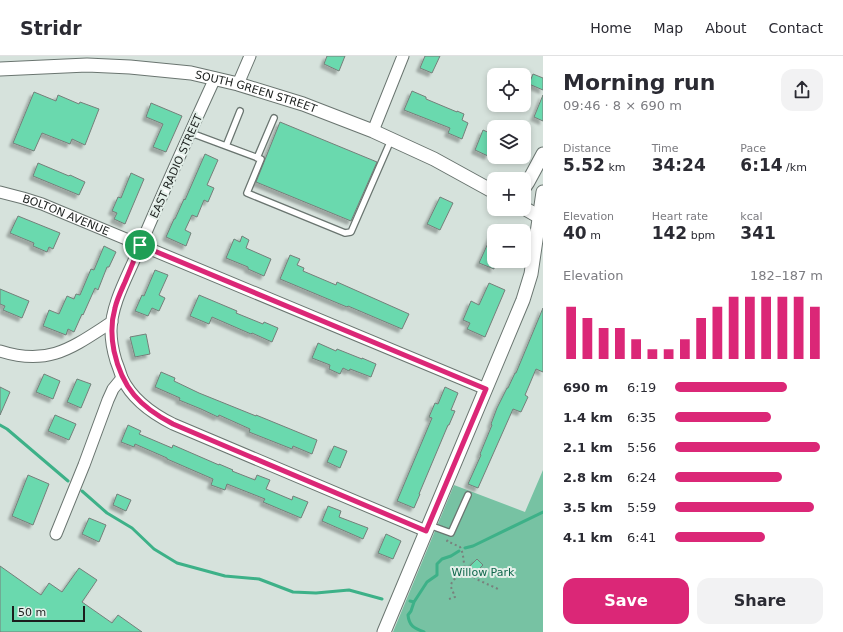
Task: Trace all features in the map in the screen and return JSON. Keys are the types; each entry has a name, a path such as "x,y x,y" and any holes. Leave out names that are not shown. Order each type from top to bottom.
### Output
{"street":[{"path":"238,84 250,56"},
{"path":"373,131 403,56"},
{"name":"SOUTH GREEN STREET","path":"0,69 109,65 161,69 215,78 297,102 373,131 434,159 487,188"},
{"name":"EAST RADIO STREET","path":"215,78 140,245 117,302 111,331 113,347 122,378 134,396 159,417 180,427 427,528"},
{"path":"531,176 543,154"},
{"name":"BOLTON AVENUE","path":"0,192 36,202 486,389"},
{"path":"384,632 526,293 541,218 543,192"},
{"path":"531,212 541,218"},
{"path":"0,351 37,357 49,355 67,350 112,322"},
{"path":"56,534 108,400 113,389 122,378"}],"lane":[{"path":"226,146 240,111"},
{"path":"257,158 274,118"},
{"path":"191,132 261,159 247,193 345,233 352,232 391,140"},
{"path":"427,528 451,533 468,495"}],"path":[{"path":"448,541 460,547 463,553 466,571 470,575 500,590"},
{"path":"450,599 455,597 451,586 452,583 466,571"}],"green space":[{"name":"Willow Park","path":"543,470 543,632 393,632 454,485 525,512"}],"building":[{"path":"327,56 345,56 339,71 324,64"},
{"path":"425,56 440,56 432,73 420,68"},
{"path":"533,74 543,78 543,90 531,85"},
{"path":"412,91 426,97 426,99 464,114 462,120 468,123 462,139 448,133 450,128 404,110"},
{"path":"34,92 56,101 58,95 79,104 80,102 99,109 85,145 72,139 70,144 42,133 34,151 13,143"},
{"path":"543,95 543,121 534,117"},
{"path":"151,103 182,116 166,152 153,147 163,124 146,117"},
{"path":"280,122 377,162 351,221 256,182"},
{"path":"483,130 487,132 487,156 475,150"},
{"path":"205,154 218,160 207,185 214,188 208,202 204,200 197,217 192,215 185,230 191,233 186,246 166,237 184,199 185,200"},
{"path":"38,163 85,182 79,195 33,176"},
{"path":"131,173 144,179 125,224 114,219 117,213 112,211 118,197 121,198"},
{"path":"440,197 453,203 440,230 427,224"},
{"path":"18,216 60,233 53,249 49,247 47,252 33,246 34,243 10,233"},
{"path":"242,236 249,240 246,248 271,259 264,276 248,269 248,267 226,258 234,239 240,242"},
{"path":"487,245 487,266 479,263"},
{"path":"104,246 116,252 109,267 107,267 98,290 95,288 74,332 68,329 66,335 43,326 49,310 59,314 67,296 74,299 76,294 80,295 91,269 94,270"},
{"path":"290,255 300,259 297,265 304,268 303,271 336,285 337,282 409,314 402,329 280,279"},
{"path":"155,270 168,275 159,295 165,298 159,311 152,308 148,316 135,311 142,295 144,296"},
{"path":"489,283 505,290 485,337 467,329 470,323 463,320 471,301 479,305"},
{"path":"0,289 29,301 22,318 3,310 5,306 0,304"},
{"path":"199,295 237,311 236,313 263,324 264,322 278,328 272,342 212,317 209,324 190,316"},
{"path":"543,308 543,372 536,369 525,395 528,397 521,412 513,409 478,488 468,484 481,455 480,454 492,425 491,424 497,408 516,373"},
{"path":"146,334 150,354 135,357 130,337"},
{"path":"318,343 336,351 337,349 376,364 371,377 350,369 349,371 343,368 340,374 329,369 330,365 312,358"},
{"path":"161,372 175,378 174,381 199,393 317,440 312,454 293,446 292,449 249,432 250,429 219,415 218,417 179,400 180,398 155,387"},
{"path":"44,374 60,381 53,399 36,392"},
{"path":"77,379 91,384 81,408 67,402"},
{"path":"0,387 10,392 0,415"},
{"path":"445,387 458,393 451,410 455,411 414,508 397,501 432,418 429,417 435,403 438,404"},
{"path":"55,415 76,424 69,440 48,431"},
{"path":"128,425 141,431 139,434 172,448 173,445 255,480 257,475 270,480 266,489 292,500 293,496 308,502 301,518 263,502 265,499 227,484 225,490 211,485 213,479 135,444 134,447 121,442"},
{"path":"334,446 347,451 340,468 327,462"},
{"path":"28,475 49,484 33,525 12,516"},
{"path":"117,494 131,500 126,511 113,505"},
{"path":"328,506 341,511 339,517 368,528 363,539 322,521"},
{"path":"89,518 106,525 99,542 82,534"},
{"path":"386,534 401,541 393,559 378,553"},
{"path":"477,559 483,565 476,572 470,566"},
{"path":"0,566 41,595 49,583 62,592 79,568 97,580 82,602 112,623 118,615 142,632 0,632"}],"waterway":[{"path":"0,425 7,429 68,481"},
{"path":"82,491 107,513 132,528 154,549 177,563 225,576 259,579 293,592 316,593 349,590 382,599"},
{"path":"465,548 473,546 543,512"},
{"path":"410,601 414,602 427,582 437,575 437,564 442,559 459,551"},
{"path":"414,602 408,615 410,622 415,628 424,632"}],"route":[{"path":"140,245 486,389 426,531 173,424 159,417 134,396 122,378 115,356 111,331 114,309 140,245"}]}
